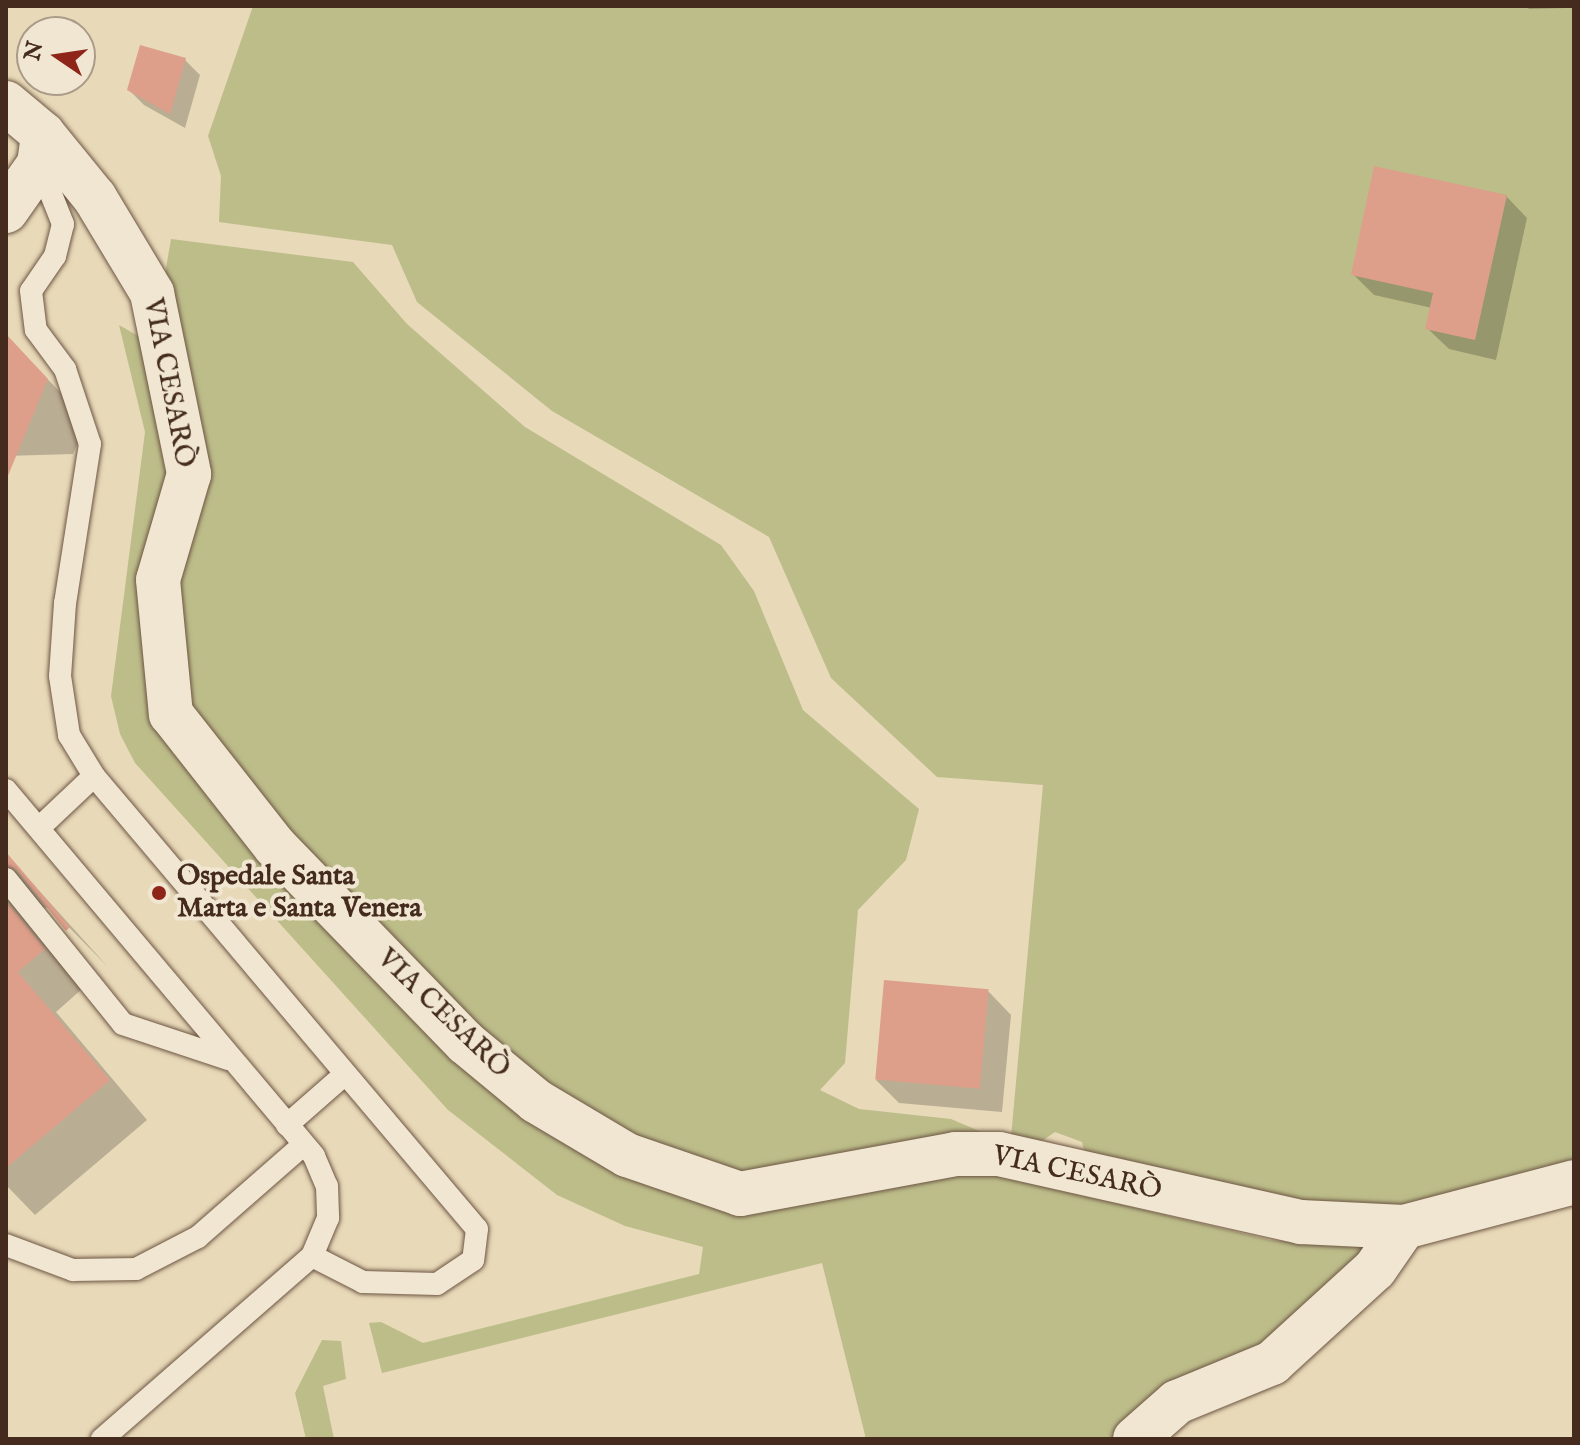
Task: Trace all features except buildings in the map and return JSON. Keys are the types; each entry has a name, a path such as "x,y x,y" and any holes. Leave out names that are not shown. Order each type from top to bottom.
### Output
{"street":[{"name":"VIA CESARÒ","path":"6,103 41,149 95,198 152,293 189,474 158,580 171,714 275,846 466,1043 536,1101 627,1155 740,1194 955,1154 999,1154 1301,1222 1404,1227 1574,1182"},
{"path":"6,211 41,149"},
{"path":"1135,1439 1177,1402 1272,1363 1375,1269 1404,1227"}],"lane":[{"path":"41,149 63,224 55,256 31,291 36,330 65,369 90,444 65,603 60,676 69,735 94,776 477,1229 473,1260 437,1284 363,1282 312,1256"},
{"path":"40,827 94,776"},
{"path":"6,790 40,827 228,1059 314,1156 327,1186 328,1218 312,1256 102,1439"},
{"path":"6,879 123,1024 228,1059"},
{"path":"287,1125 345,1074"},
{"path":"6,1245 73,1270 136,1269 198,1237 303,1145"}],"green space":[{"path":"253,6 1574,6 1574,1169 1387,1211 1304,1209 1086,1159 1082,1142 1055,1132 1039,1143 1011,1137 1043,785 937,777 831,678 769,537 552,411 417,302 392,245 219,222 221,176 208,136"},
{"path":"171,239 353,262 407,324 525,427 721,545 754,591 803,710 919,809 906,860 858,910 845,1063 820,1090 859,1109 951,1119 984,1133 735,1176 627,1135 543,1084 469,1020 288,830 191,709 176,584 164,280"},
{"path":"119,325 147,341 168,429 158,715 440,1033 692,1194 960,1166 1270,1240 1366,1247 1264,1352 1119,1439 866,1439 822,1263 382,1373 369,1323 381,1322 423,1343 699,1274 703,1247 625,1226 557,1195 448,1110 135,763 120,734 111,696 145,432"},
{"path":"322,1340 341,1341 346,1379 323,1386 334,1439 306,1439 295,1393"}],"place":[{"name":"Ospedale Santa Marta e Santa Venera","path":"159,893"}]}
